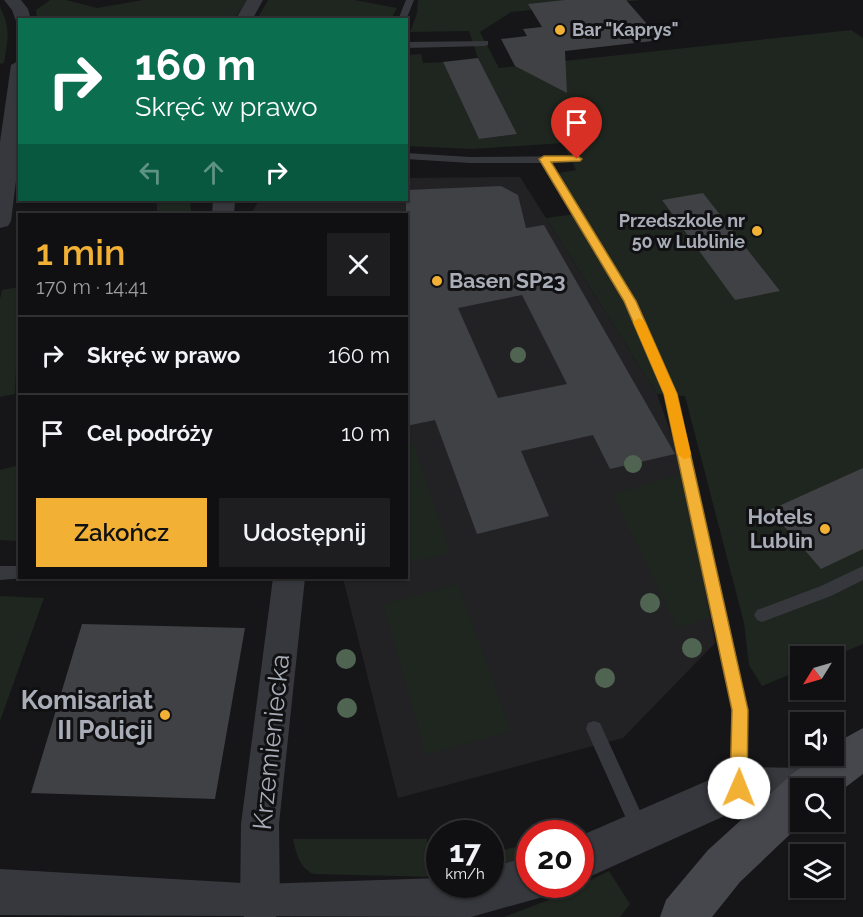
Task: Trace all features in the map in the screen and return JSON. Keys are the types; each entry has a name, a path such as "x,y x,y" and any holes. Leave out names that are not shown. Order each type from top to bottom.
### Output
{"main road":[{"path":"822,778 863,749"},
{"path":"682,917 724,866 790,804"}],"street":[{"path":"12,0 20,9 22,18"},
{"path":"244,18 255,0"},
{"path":"0,221 18,81"},
{"name":"Krzemieniecka","path":"269,912 260,824 289,579"},
{"path":"594,853 739,788 790,789"},
{"path":"0,892 269,912 449,909 516,885"}],"lane":[{"path":"403,18 410,0"},
{"path":"408,45 485,43"},
{"path":"408,156 453,161 577,159"},
{"path":"544,159 630,301 671,394 740,710 739,788"},
{"path":"0,573 18,573"},
{"path":"762,615 826,591 863,573"},
{"path":"594,729 641,832"}],"shaded area":[{"path":"50,0 66,0 97,8 143,0 248,0 234,18 37,18 36,10"},
{"path":"268,0 355,0 397,8 392,18 258,18"},
{"path":"418,0 642,0 511,12 480,32 499,68 851,30 863,38 863,644 844,652 844,646 790,646 790,675 762,686 749,665 744,623 685,396 657,394 546,218 576,214 552,174 576,170 563,143 472,149 408,146 408,55 421,54 423,63 443,62 479,139 517,134 478,58 469,31 410,32 417,13"},
{"path":"0,7 8,34 4,63 0,64"},
{"path":"520,177 657,394 683,467 715,643 623,738 398,798 343,579 408,579 408,213 252,213 258,201 408,201 408,178"},
{"path":"157,201 190,201 191,211 157,213"},
{"path":"18,287 18,314 15,394 0,397 0,299 2,290"},
{"path":"413,442 450,553 408,563 408,444"},
{"path":"18,465 18,541 0,540 0,470"},
{"path":"682,474 710,617 677,628 612,494"},
{"path":"458,584 511,731 426,755 383,604"},
{"path":"0,596 44,598 0,721"},
{"path":"293,839 426,839 426,877 314,874 305,868 297,855"},
{"path":"516,847 516,863 504,868 504,850"},
{"path":"609,871 630,904 620,917 504,917 552,898 594,898 594,878"}],"building":[{"path":"565,0 626,0 661,40 565,51 567,93 515,66 501,39 527,36 523,29 542,27 528,4"},
{"path":"478,58 517,134 479,139 443,62"},
{"path":"501,186 518,195 526,228 544,225 675,454 610,469 593,435 521,451 549,516 477,534 435,420 408,426 408,213 406,213 408,190","holes":["522,295 567,384 498,398 458,308"]},
{"path":"703,193 780,291 735,300 662,200"},
{"name":"Hotels Lublin","path":"863,468 863,549 821,569 770,510"},
{"path":"82,624 245,628 215,799 31,793"}],"slow traffic":[{"path":"639,322 671,394 684,454"}],"place":[{"name":"Bar \"Kaprys\"","path":"560,30"},
{"name":"Przedszkole nr 50 w Lublinie","path":"757,231"},
{"name":"Basen SP23","path":"437,281"},
{"name":"Hotels Lublin","path":"825,529"},
{"name":"Komisariat II Policji","path":"165,715"}],"route":[{"path":"577,159 544,159 630,301 671,394 740,710 739,788"}]}
